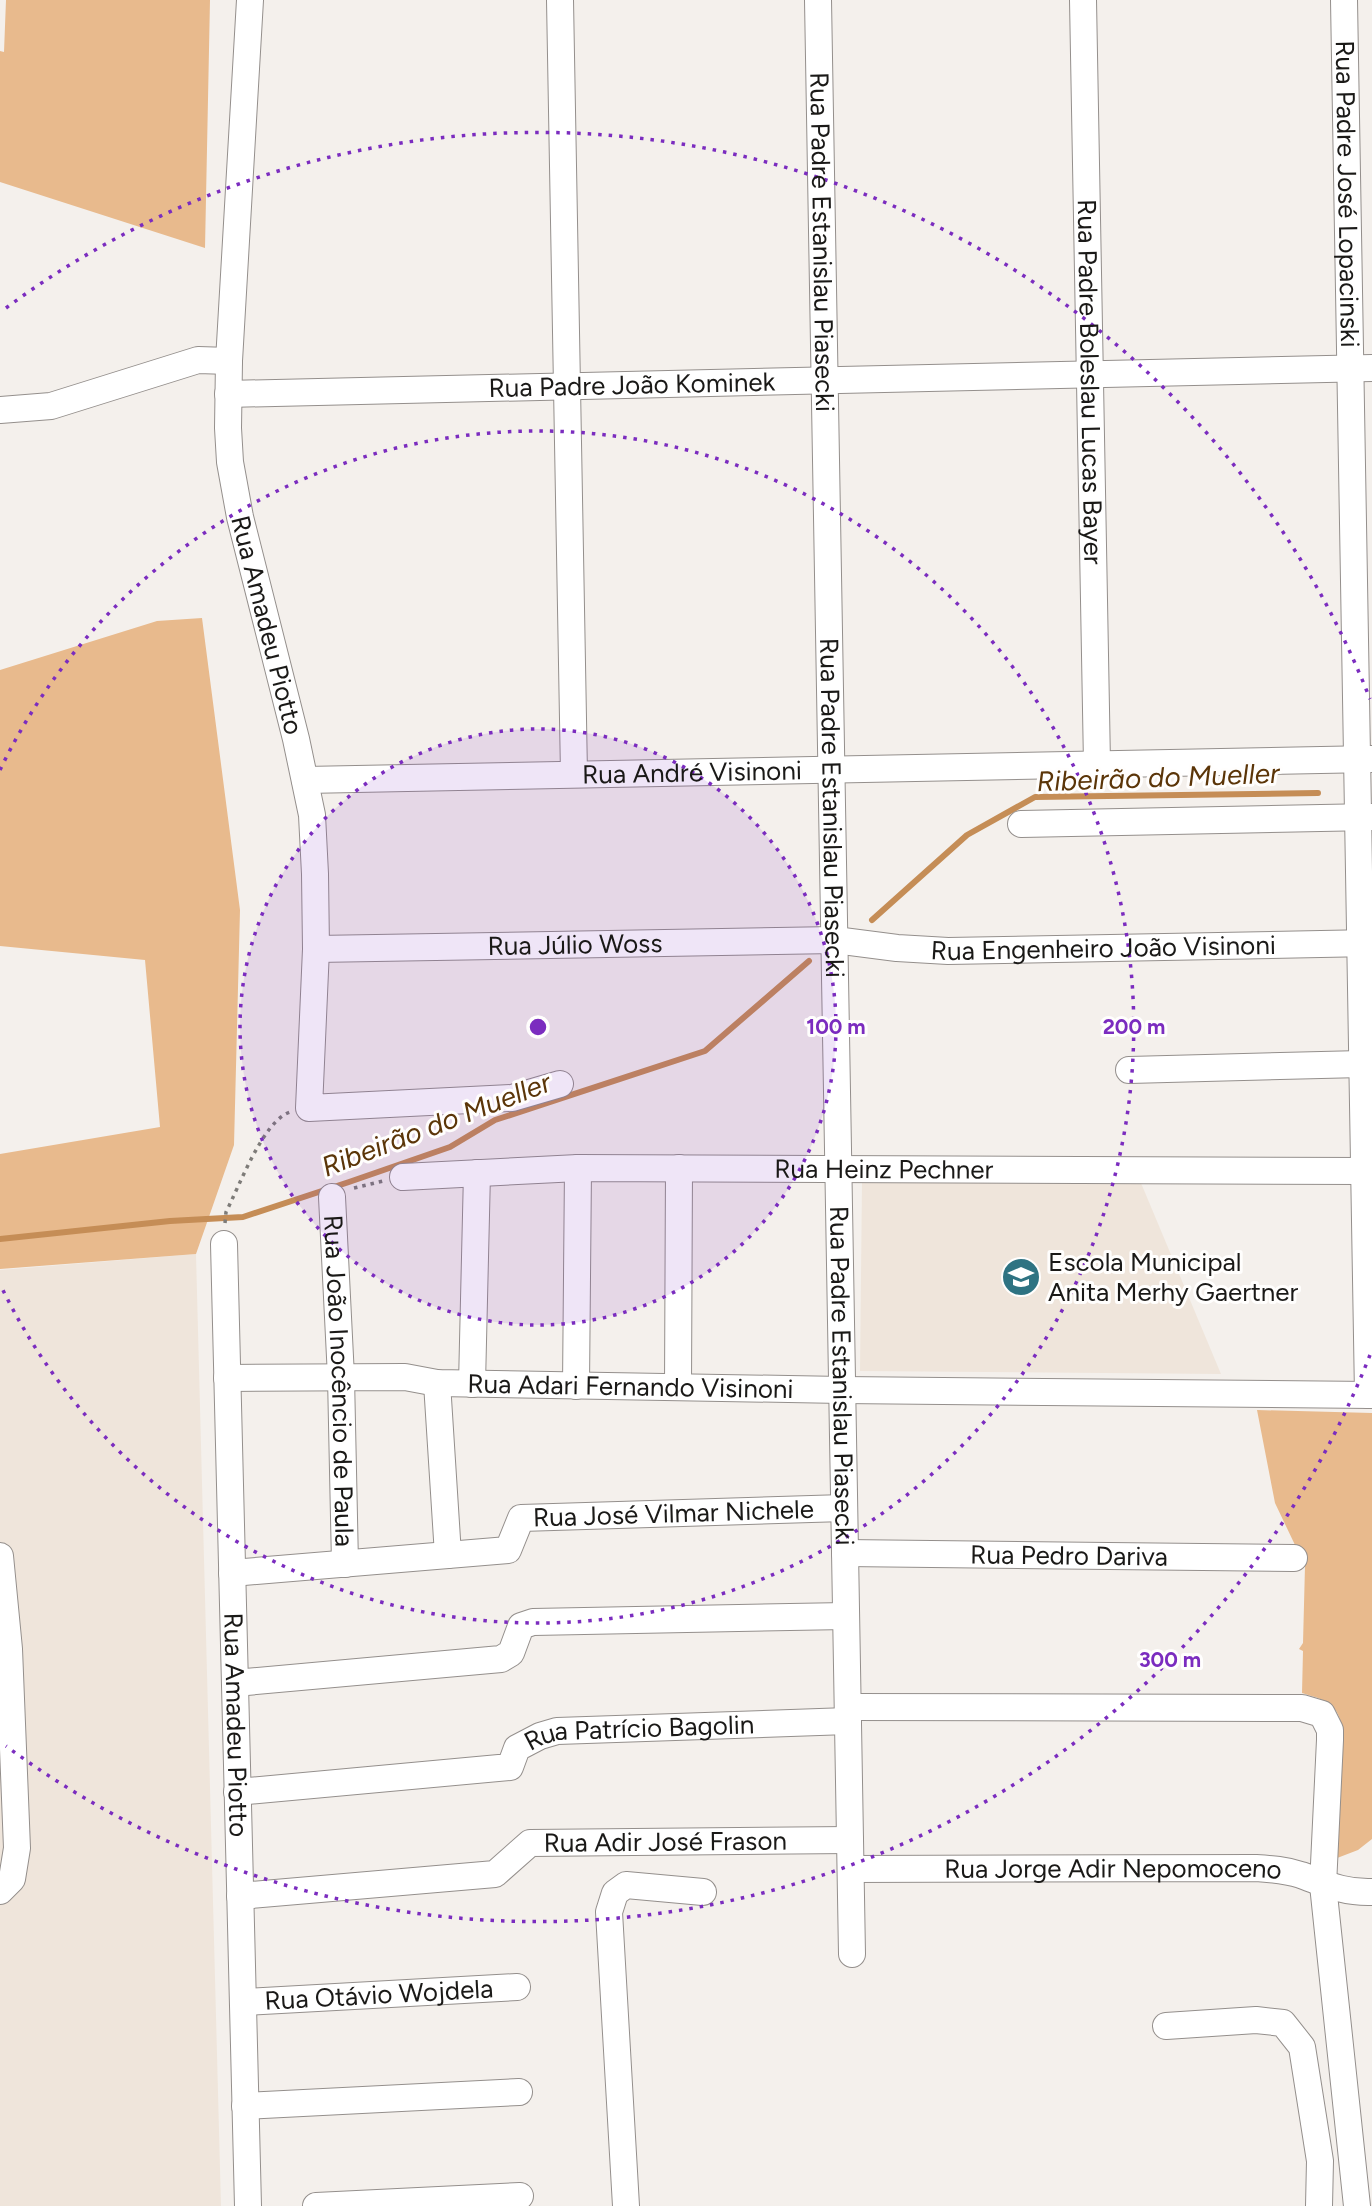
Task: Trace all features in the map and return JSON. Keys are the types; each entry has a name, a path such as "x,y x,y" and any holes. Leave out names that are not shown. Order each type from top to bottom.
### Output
{"street":[{"path":"250,0 260,0"},
{"name":"Rua Amadeu Piotto","path":"250,0 229,361 228,428 234,489 305,780 314,844 316,949 309,1108"},
{"path":"560,0 574,774"},
{"name":"Rua Padre Estanislau Piasecki","path":"818,0 852,1954"},
{"name":"Rua Padre Boleslau Lucas Bayer","path":"1083,0 1097,764"},
{"name":"Rua Padre José Lopacinski","path":"1344,0 1361,368 1366,944 1362,1064 1370,1395"},
{"path":"0,410 51,406 198,360 229,361"},
{"name":"Rua Padre João Kominek","path":"228,394 1361,368"},
{"name":"Rua André Visinoni","path":"305,780 1365,759"},
{"path":"1021,824 1365,817"},
{"name":"Rua Engenheiro João Visinoni","path":"835,940 948,951 1366,944"},
{"name":"Rua Júlio Woss","path":"316,949 835,940"},
{"path":"1129,1070 1362,1064"},
{"path":"309,1108 512,1098 560,1084"},
{"path":"678,1387 679,1167"},
{"name":"Rua Heinz Pechner","path":"403,1177 578,1168 679,1167 1364,1171"},
{"path":"576,1386 578,1168"},
{"path":"472,1384 477,1174"},
{"name":"Rua João Inocêncio de Paula","path":"332,1197 341,1377 345,1564"},
{"name":"Rua Amadeu Piotto","path":"224,1244 248,2206"},
{"name":"Rua Adari Fernando Visinoni","path":"227,1378 405,1377 437,1383 576,1386 1370,1395"},
{"path":"437,1383 448,1555"},
{"name":"Rua José Vilmar Nichele","path":"232,1573 508,1550 521,1518 844,1508"},
{"name":"Rua Pedro Dariva","path":"845,1553 1294,1558"},
{"path":"0,1556 9,1649 17,1848 12,1879 0,1891"},
{"path":"235,1683 501,1659 511,1653 522,1626 533,1622 846,1616"},
{"name":"Rua Patrício Bagolin","path":"237,1792 510,1767 517,1748 540,1736 573,1730 848,1714 1303,1708 1322,1714 1329,1730 1323,1885"},
{"name":"Rua Adir José Frason","path":"240,1896 495,1874 530,1843 850,1840"},
{"name":"Rua Jorge Adir Nepomoceno","path":"851,1869 1256,1868 1291,1872 1323,1885 1368,1885"},
{"path":"626,2206 609,1912 615,1894 626,1885 703,1892"},
{"path":"1323,1885 1357,2206"},
{"name":"Rua Otávio Wojdela","path":"243,2002 517,1987"},
{"path":"1166,2026 1256,2020 1283,2023 1302,2047 1320,2161 1319,2206"},
{"path":"245,2106 519,2092"},
{"path":"316,2206 520,2196"}],"path":[{"path":"226,1212 274,1123 286,1113 309,1108"},
{"path":"332,1197 361,1185 403,1177"}],"shaded area":[{"path":"6,0 210,0 205,248 0,182 0,51 4,52"},
{"path":"202,618 240,910 234,1145 196,1254 0,1269 0,1154 160,1127 145,960 0,946 0,670 157,621"},
{"name":"Escola Municipal Anita Merhy Gaertner","path":"862,1181 1141,1183 1221,1374 860,1371"},
{"path":"196,1254 221,2206 0,2206 0,1270"},
{"path":"1257,1410 1372,1413 1372,1839 1358,1850 1332,1860 1342,1726 1333,1706 1302,1693 1303,1651 1299,1649 1303,1643 1305,1566 1275,1503"}],"waterway":[{"name":"Ribeirão do Mueller","path":"872,920 967,835 1035,797 1318,793"},
{"name":"Ribeirão do Mueller","path":"0,1239 170,1221 243,1217 349,1182 450,1147 495,1120 705,1051 809,961"}],"place":[{"name":"Escola Municipal Anita Merhy Gaertner","path":"1021,1277"}]}
